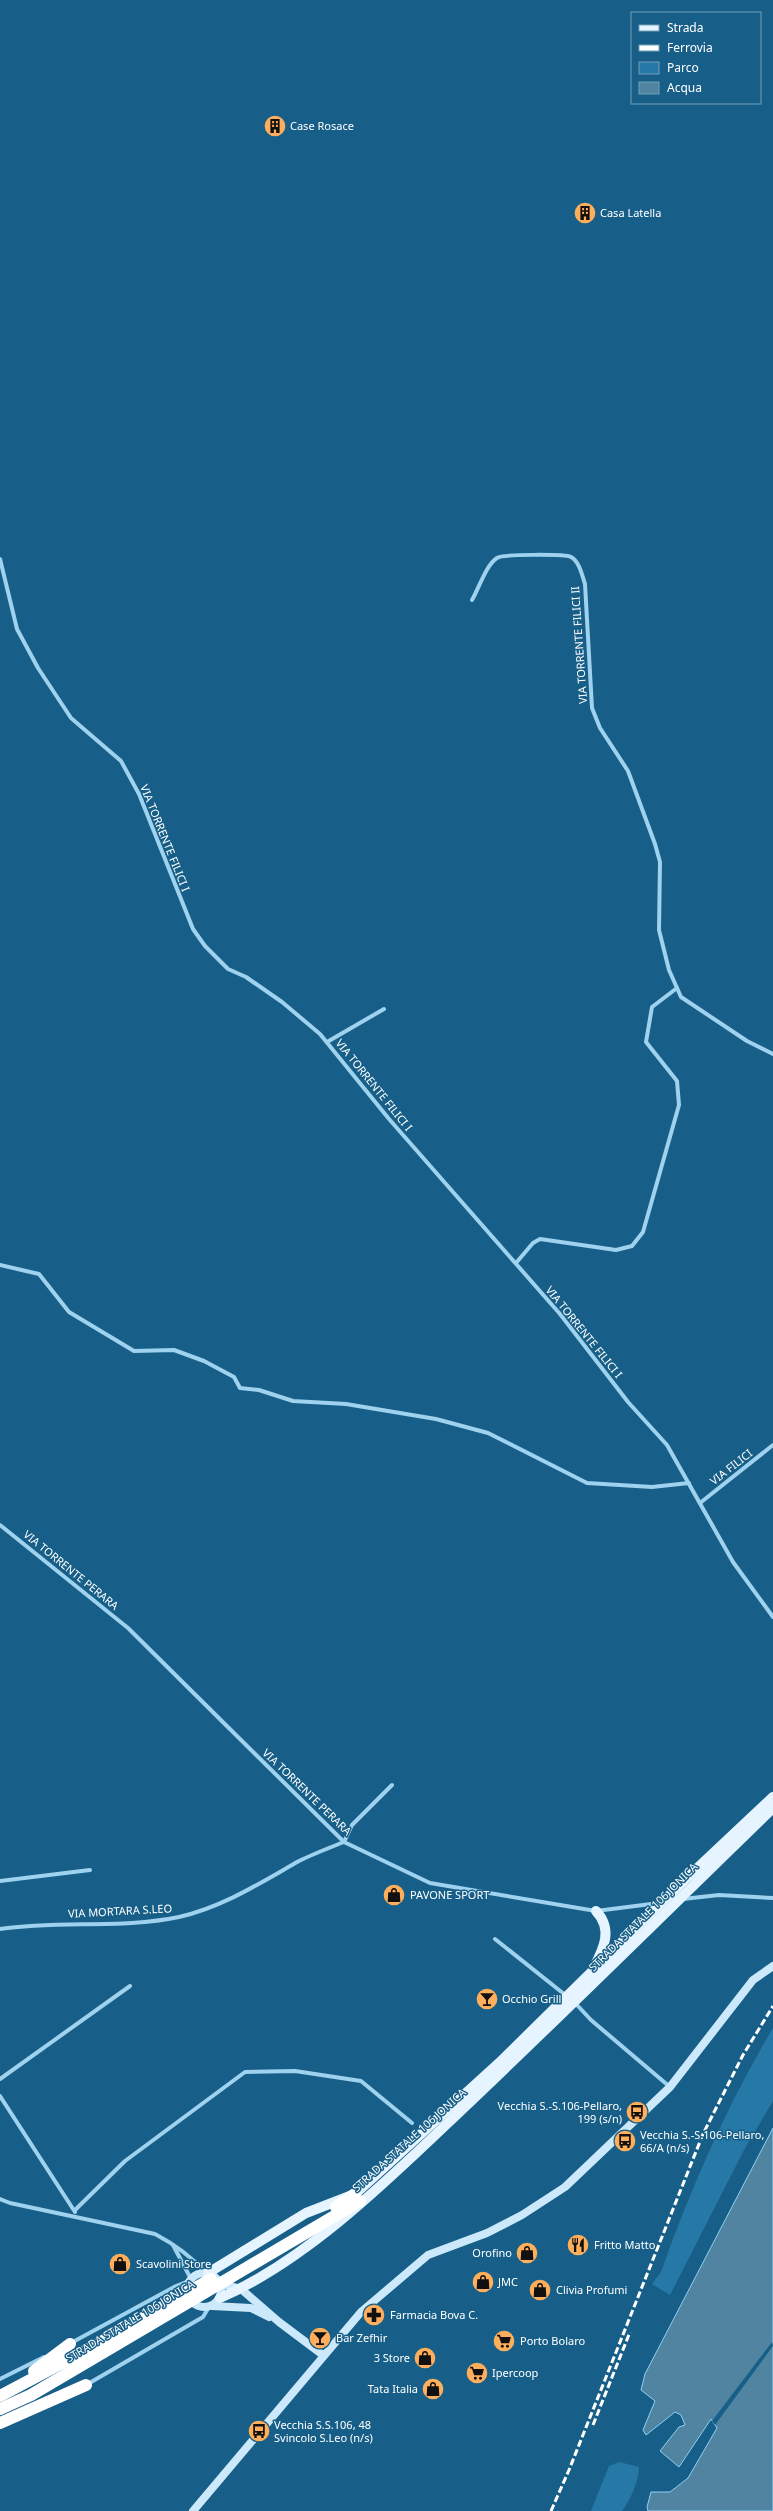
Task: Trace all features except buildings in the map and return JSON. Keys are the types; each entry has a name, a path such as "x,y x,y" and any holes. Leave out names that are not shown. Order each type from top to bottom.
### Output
{"highway":[{"name":"STRADA STATALE 106 JONICA","path":"0,2409 31,2395 176,2304 323,2216 358,2198"},
{"name":"STRADA STATALE 106 JONICA","path":"2,2395 176,2304"},
{"path":"2,2395 70,2344"},
{"path":"0,2423 86,2385"}],"main road":[{"name":"STRADA STATALE 106 JONICA","path":"358,2198 415,2142 581,1990 650,1923 773,1797"},
{"name":"STRADA STATALE 106 JONICA","path":"692,1880 773,1808"},
{"path":"589,1976 605,1941 607,1930 604,1919 596,1912"},
{"name":"STRADA STATALE 106 JONICA","path":"581,1990 589,1976 650,1923"},
{"path":"207,2273 306,2213 358,2198"},
{"path":"220,2298 241,2289 324,2235 358,2198"}],"street":[{"name":"VIA TORRENTE FILICI II","path":"472,600 492,564 503,556 562,554 572,557 581,570 585,584 592,708 600,728 628,770 655,844 660,862 659,930 669,970 681,997 747,1041 773,1054"},
{"name":"VIA TORRENTE FILICI I","path":"0,559 11,611 28,649 71,718 121,761 139,794 193,929 205,946 228,968 282,1002 327,1042 389,1119 560,1314 628,1402 667,1445 733,1562 773,1617"},
{"path":"516,1263 533,1243 540,1239 616,1250 632,1246 643,1232 679,1105 677,1081 646,1042 652,1007 677,988"},
{"path":"327,1042 384,1009"},
{"path":"0,1265 40,1274 69,1312 134,1351 174,1350 204,1362 234,1377 240,1388 259,1390 292,1401 346,1404 436,1419 488,1433 586,1482 652,1487 689,1483"},
{"name":"VIA FILICI","path":"700,1503 773,1445"},
{"name":"VIA TORRENTE PERARA","path":"0,1525 128,1628 344,1842 430,1883 596,1912 701,1896 744,1895 773,1898"},
{"path":"344,1842 352,1825 392,1786"},
{"name":"VIA MORTARA S.LEO","path":"0,1929 177,1917 205,1910 232,1899 300,1861 344,1842"},
{"path":"0,1881 90,1870"},
{"path":"495,1939 564,1994"},
{"path":"193,2511 323,2355 361,2312 428,2255 488,2233 522,2215 565,2187 670,2087 753,1980 773,1966"},
{"path":"0,2079 130,1986"},
{"path":"578,2005 591,2020 670,2087"},
{"path":"73,2216 75,2210 125,2161 245,2072 295,2071 361,2081 412,2123"},
{"path":"0,2096 75,2210"},
{"path":"0,2199 155,2234 172,2243 207,2273 217,2278 221,2284 220,2298 210,2306 204,2317 86,2385"},
{"path":"172,2243 190,2280 187,2293 190,2301 197,2306 251,2308 279,2322"},
{"path":"0,2379 70,2344 176,2286 190,2280 197,2274 207,2273"},
{"path":"221,2284 241,2289 279,2322 323,2355"}],"green space":[{"path":"773,2028 773,2101 744,2150 670,2295 652,2284 661,2272 697,2178 725,2117"},
{"path":"619,2462 639,2467 636,2484 628,2501 622,2511 591,2511 609,2466"}],"water":[{"path":"773,2128 773,2511 648,2511 647,2507 651,2492 670,2492 688,2478 717,2428 711,2419 679,2467 660,2451 679,2427 685,2425 681,2415 675,2412 646,2435 643,2430 655,2401 641,2390 645,2374"}],"pier":[{"path":"772,2342 773,2346 715,2425 712,2421"}],"railway":[{"path":"551,2511 569,2470 703,2134 743,2055 773,2006"},
{"path":"593,2425 630,2332"}],"place":[{"name":"Case Rosace","path":"275,126"},
{"name":"Casa Latella","path":"585,213"},
{"name":"PAVONE SPORT","path":"394,1895"},
{"name":"Occhio Grill","path":"487,1999"},
{"name":"Vecchia S.-S.106-Pellaro, 199 (s/n)","path":"637,2112"},
{"name":"Vecchia S.-S.106-Pellaro, 66/A (n/s)","path":"625,2141"},
{"name":"Fritto Matto","path":"578,2245"},
{"name":"Orofino","path":"527,2253"},
{"name":"Scavolini Store","path":"120,2264"},
{"name":"JMC","path":"483,2282"},
{"name":"Clivia Profumi","path":"540,2290"},
{"name":"Farmacia Bova C.","path":"374,2315"},
{"name":"Bar Zefhir","path":"320,2338"},
{"name":"Porto Bolaro","path":"504,2341"},
{"name":"3 Store","path":"425,2358"},
{"name":"Ipercoop","path":"477,2373"},
{"name":"Tata Italia","path":"433,2389"},
{"name":"Vecchia S.S.106, 48 Svincolo S.Leo (n/s)","path":"259,2431"}]}
